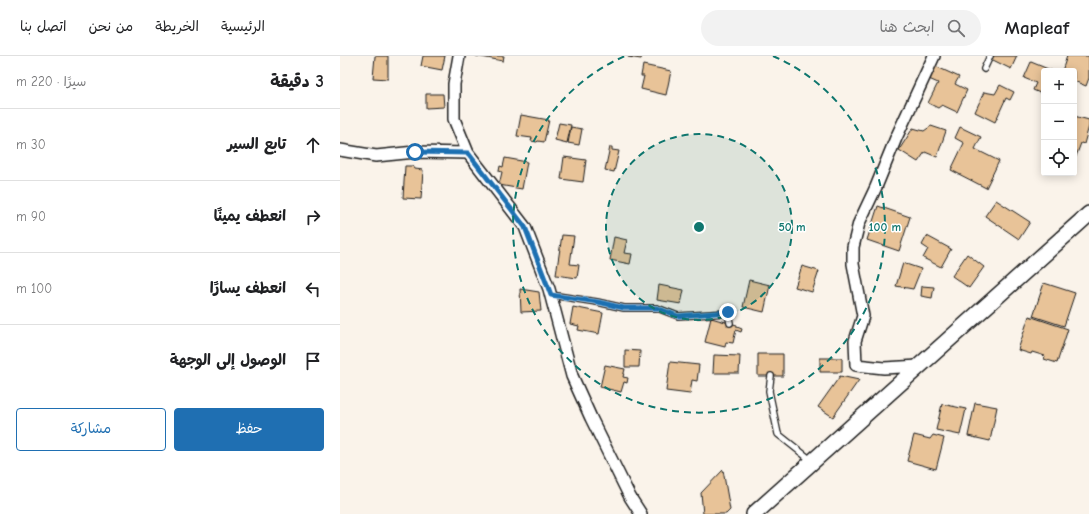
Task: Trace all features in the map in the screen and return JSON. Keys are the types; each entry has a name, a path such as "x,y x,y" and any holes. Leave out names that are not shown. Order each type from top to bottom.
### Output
{"main road":[{"path":"754,514 1089,214"}],"street":[{"path":"459,56 454,84 454,119 468,153 525,227 551,295 572,376 620,477 641,514"},
{"path":"919,366 884,368 856,365 855,341 863,316 853,264 853,247 859,223 934,56"},
{"path":"340,150 376,156 415,152 468,153"}],"lane":[{"path":"984,69 990,56"},
{"path":"551,295 598,302 624,308 657,308 678,316 728,312 730,323"},
{"path":"770,376 769,391 778,434 812,461"}],"building":[{"path":"375,56 388,56 388,79 373,78"},
{"path":"423,56 445,56 442,70 421,66"},
{"path":"476,56 504,56 503,61"},
{"path":"628,56 642,56 641,59"},
{"path":"992,56 1017,56 1011,69 991,59"},
{"path":"1067,56 1089,56 1089,78 1086,86 1077,82 1077,68 1063,68"},
{"path":"1031,62 1046,68 1041,68 1040,93 1033,90 1036,83 1024,78"},
{"path":"643,65 671,71 666,95 641,89 644,76 641,76"},
{"path":"935,66 959,77 955,84 967,90 957,112 942,105 938,108 928,103 938,83 929,79"},
{"path":"1000,85 1014,92 1010,100 1006,98 995,122 975,112 984,92 995,94"},
{"path":"426,94 443,94 444,107 426,108"},
{"path":"521,115 549,120 544,142 531,141 532,138 517,136"},
{"path":"1077,117 1089,120 1089,126 1084,144 1081,143 1077,154"},
{"path":"559,123 571,125 567,143 555,140"},
{"path":"931,126 946,131 937,157 925,152 918,162 899,150 913,128 924,131"},
{"path":"571,127 582,129 579,145 568,143"},
{"path":"960,127 981,137 975,149 999,161 986,188 951,170 964,143 955,138"},
{"path":"610,147 612,147 612,150 619,151 614,172 605,170"},
{"path":"564,157 586,160 583,182 561,179"},
{"path":"505,158 527,162 522,189 499,185 502,172 499,171 500,166 503,167"},
{"path":"405,166 413,166 415,169 423,170 421,199 403,198"},
{"path":"996,200 1030,222 1019,239 985,216"},
{"path":"878,206 910,217 899,251 867,240"},
{"path":"562,235 574,236 570,264 579,265 577,278 556,275"},
{"path":"927,236 951,249 941,267 923,258 928,249 922,245"},
{"path":"614,237 627,240 624,253 632,254 630,264 610,260"},
{"path":"967,254 984,267 969,288 952,276"},
{"path":"903,263 921,269 913,289 896,286"},
{"path":"802,266 819,271 812,292 795,287"},
{"path":"749,280 770,285 764,312 743,307"},
{"path":"1044,283 1075,293 1064,326 1033,316"},
{"path":"659,285 684,290 681,304 657,300"},
{"path":"922,286 934,287 932,298 921,296"},
{"path":"520,289 539,292 541,311 521,312"},
{"path":"573,307 603,313 599,334 578,330 579,326 570,324"},
{"path":"1029,316 1068,329 1057,363 1044,359 1045,356 1018,350"},
{"path":"711,318 737,325 737,327 742,329 741,332 736,330 733,343 726,342 725,347 705,342"},
{"path":"625,350 640,351 639,367 625,367"},
{"path":"758,354 783,354 783,376 758,376"},
{"path":"714,355 740,356 739,373 713,373"},
{"path":"820,358 842,358 842,372 820,372"},
{"path":"670,362 699,365 697,381 692,380 690,394 666,391"},
{"path":"605,365 625,369 623,377 628,378 627,383 624,382 621,392 600,387"},
{"path":"840,376 859,380 833,417 818,407"},
{"path":"975,403 997,407 990,441 968,436"},
{"path":"942,404 966,409 960,435 936,430"},
{"path":"914,435 930,439 933,435 944,438 936,469 907,461"},
{"path":"723,470 730,510 726,514 703,514 701,493"}],"route":[{"path":"415,152 468,153 525,227 551,295 598,302 624,308 657,308 678,316 728,312"}]}
